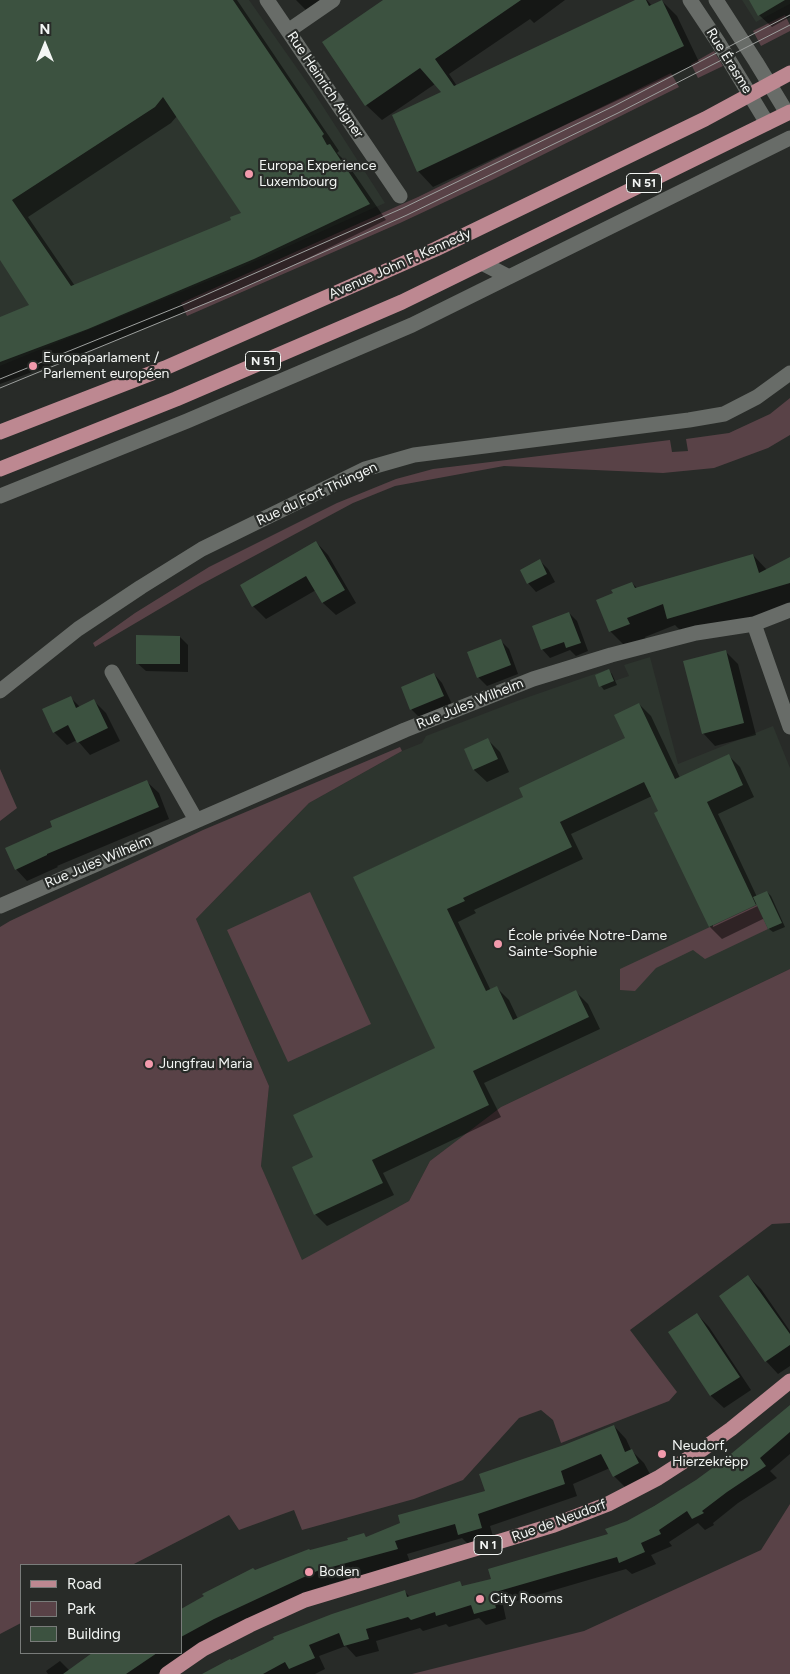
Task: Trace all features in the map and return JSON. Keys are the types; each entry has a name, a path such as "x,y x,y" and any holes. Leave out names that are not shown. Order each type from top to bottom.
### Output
{"main road":[{"name":"Avenue John F. Kennedy","path":"0,432 165,368 436,249 697,122 790,73"},
{"name":"N 51","path":"0,469 183,396 402,302 788,112"},
{"name":"Rue de Neudorf","path":"167,1674 203,1649 305,1600 554,1525 608,1504 658,1478 703,1449 790,1381"}],"street":[{"name":"Rue Heinrich Aigner","path":"267,0 400,196"},
{"path":"288,30 333,0"},
{"name":"Rue Érasme","path":"690,0 767,123"},
{"name":"Rue Érasme","path":"716,0 788,112"},
{"path":"788,112 789,140"},
{"path":"767,123 789,140"},
{"path":"0,496 187,421 412,325 789,140"},
{"path":"482,263 509,277"},
{"name":"Rue du Fort Thüngen","path":"0,691 78,629 141,586 202,549 365,469 423,454 724,414 756,397 790,373"},
{"path":"0,422 21,424"},
{"name":"Rue Jules Wilhelm","path":"0,906 405,730 533,679 611,655 696,633 754,624 790,610"},
{"path":"754,624 790,727"},
{"path":"112,672 196,820"}],"shaded area":[{"path":"0,0 249,0 313,91 385,203 240,268 0,366"},
{"path":"742,0 790,0 790,4 756,22"},
{"name":"École privée Notre-Dame Sainte-Sophie","path":"650,657 678,764 773,726 790,768 790,969 501,1107 430,1161 409,1201 302,1261 261,1166 269,1086 196,919 309,803 402,751 422,743 426,736 517,701 609,669 614,681 629,676 624,665"}],"green space":[{"path":"785,15 790,25 790,31 761,46 753,31"},
{"path":"714,51 723,66 698,78 691,64"},
{"path":"671,73 679,87 492,180 400,223 187,316 181,303 418,197"},
{"path":"790,398 790,435 768,448 714,468 663,473 504,466 395,486 353,503 200,585 95,647 93,643 135,613 209,567 337,503 396,479 433,469 670,440 672,452 688,451 686,439 729,433 770,414"},
{"path":"400,747 402,751 309,803 196,919 269,1086 261,1166 302,1260 409,1201 430,1161 501,1107 790,969 790,1223 772,1224 630,1330 677,1392 669,1401 561,1443 553,1420 541,1410 519,1418 463,1480 414,1499 302,1530 294,1510 239,1530 229,1515 134,1564 20,1564 20,1624 0,1634 0,927 203,830"},
{"path":"0,769 17,808 0,821"},
{"path":"310,892 371,1024 288,1062 227,930"},
{"path":"757,905 768,929 705,959 693,950 656,968 635,991 620,990 620,969"},
{"path":"790,1504 790,1674 412,1674 584,1631 761,1550"}],"building":[{"path":"0,0 233,0 324,134 322,136 327,145 330,144 370,204 254,259 88,329 0,362 0,317 29,305 0,260","holes":["163,97 241,213 230,217 231,220 71,286 12,200 155,107"]},
{"path":"383,0 521,0 435,59 454,86 635,0 646,0 649,6 662,0 684,46 417,172 392,115 441,92 420,68 365,106 322,42"},
{"path":"749,0 785,0 758,16"},
{"path":"316,541 345,590 322,603 306,576 252,607 240,585"},
{"path":"753,554 759,573 790,557 790,583 667,619 663,604 627,618 630,624 609,632 596,600 613,593 611,590 632,582 635,588"},
{"path":"540,559 547,574 527,584 520,570"},
{"path":"569,612 581,643 566,648 564,642 541,650 532,626"},
{"path":"136,635 180,636 180,664 136,664"},
{"path":"501,639 511,665 477,678 467,652"},
{"path":"726,650 744,723 702,734 683,661"},
{"path":"609,669 614,681 599,687 595,675"},
{"path":"434,673 444,696 410,710 401,687"},
{"path":"71,696 76,708 94,699 108,728 77,743 68,725 53,733 42,709"},
{"path":"639,703 675,779 729,754 743,785 707,802 756,905 709,927 654,813 658,811 644,782 560,822 572,847 463,898 465,901 447,909 486,991 497,986 513,1020 576,990 589,1017 473,1071 489,1105 372,1160 383,1183 314,1215 292,1167 313,1157 293,1115 435,1048 353,877 523,797 519,788 625,738 614,715"},
{"path":"488,738 498,759 473,770 464,749"},
{"path":"147,780 159,807 47,854 15,870 5,848 52,827 50,821"},
{"path":"767,891 782,923 768,929 753,897"},
{"path":"748,1275 790,1334 790,1345 765,1362 719,1296"},
{"path":"697,1313 740,1377 710,1396 668,1332"},
{"path":"790,1405 790,1432 760,1458 766,1466 727,1492 702,1511 704,1513 692,1519 687,1511 659,1530 661,1534 641,1543 645,1552 619,1563 617,1557 492,1593 496,1608 474,1614 471,1605 436,1616 435,1612 411,1620 408,1617 366,1629 369,1639 344,1646 339,1633 309,1645 315,1658 289,1669 285,1662 263,1674 202,1674 274,1639 273,1637 332,1614 405,1590 407,1597 460,1581 462,1586 491,1579 488,1569 608,1534 605,1529 627,1521 696,1480 726,1458"},
{"path":"614,1425 625,1452 632,1449 639,1463 613,1477 601,1454 561,1471 565,1484 478,1514 482,1528 458,1535 455,1524 395,1541 398,1549 317,1571 214,1619 182,1636 182,1608 204,1596 202,1594 253,1568 255,1570 309,1549 348,1540 347,1538 364,1533 366,1537 400,1523 398,1515 485,1491 479,1474 564,1445"},
{"path":"91,1654 156,1654 126,1674 63,1674"}],"tram line":[{"path":"0,379 185,304 403,208 614,106 790,15"},
{"path":"0,388 229,294 407,215 618,113 790,25"}],"place":[{"name":"Europa Experience Luxembourg","path":"249,174"},
{"name":"Europaparlament / Parlement européen","path":"33,366"},
{"name":"École privée Notre-Dame Sainte-Sophie","path":"498,944"},
{"name":"Jungfrau Maria","path":"149,1064"},
{"name":"Neudorf, Hierzekrëpp","path":"662,1454"},
{"name":"Boden","path":"309,1572"},
{"name":"City Rooms","path":"480,1599"}]}
